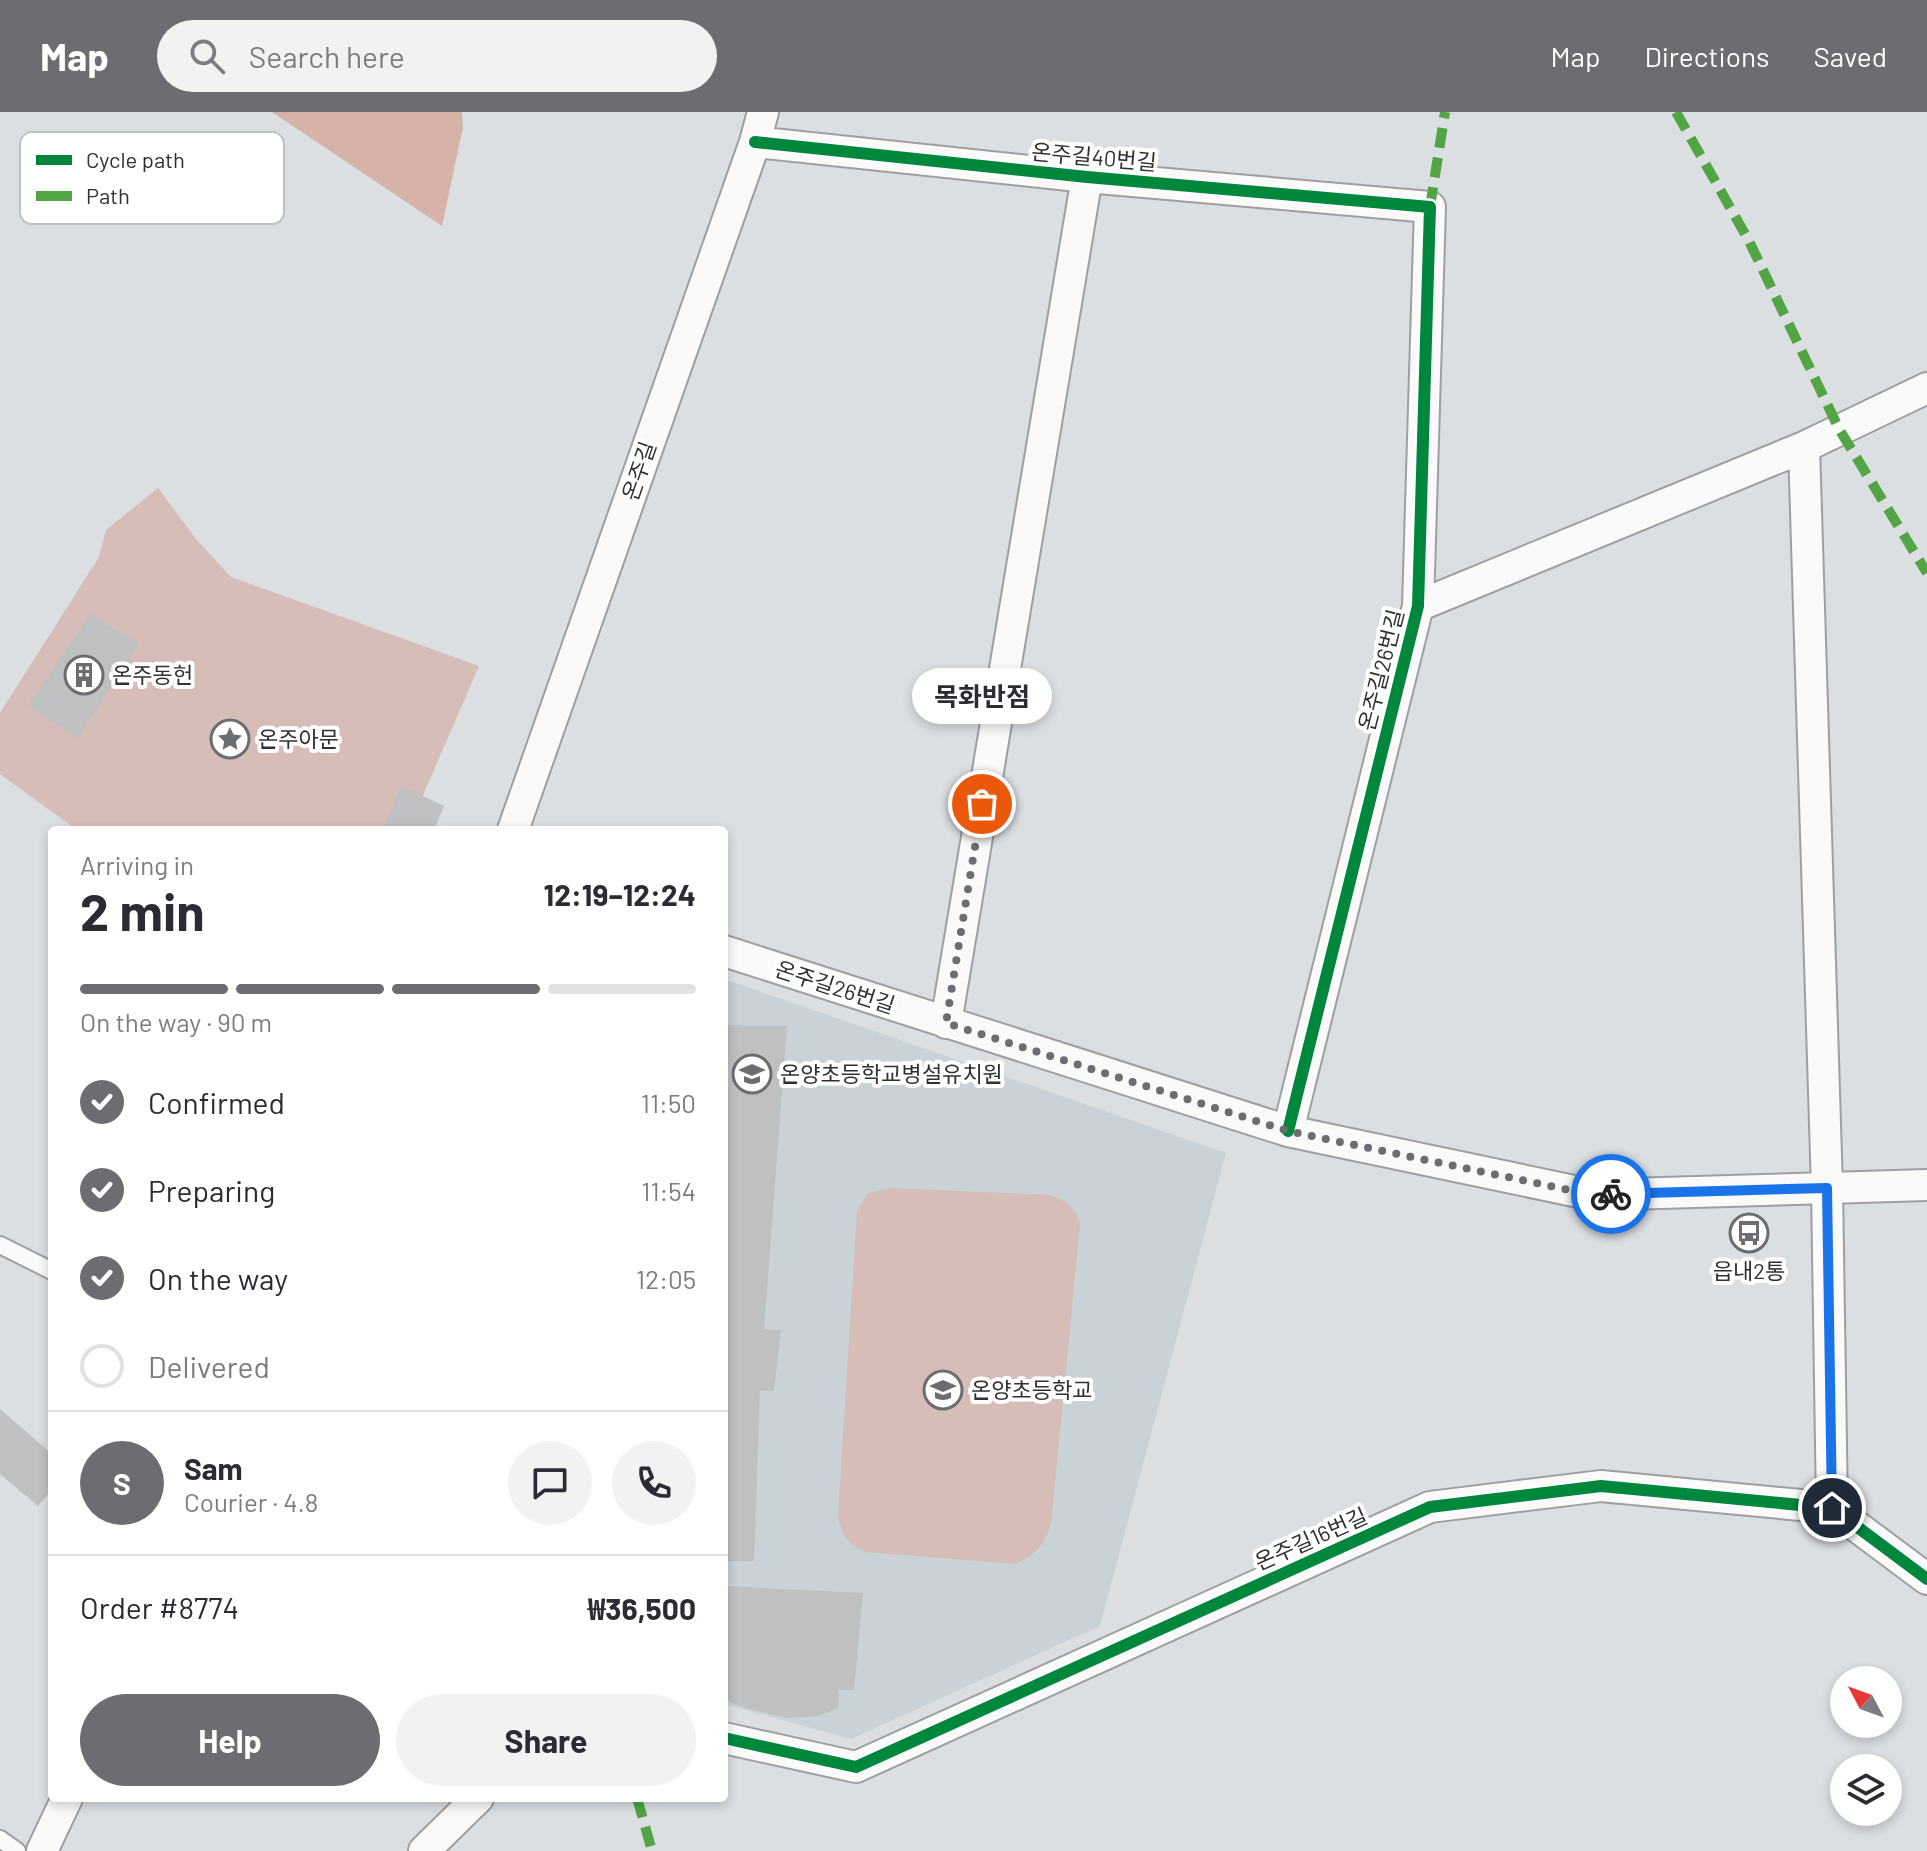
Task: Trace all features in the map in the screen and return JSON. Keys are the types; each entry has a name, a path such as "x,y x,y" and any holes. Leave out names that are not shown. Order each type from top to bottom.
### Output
{"street":[{"name":"온주길","path":"514,826 763,112"},
{"name":"온주길40번길","path":"755,142 1087,177 1430,207"},
{"path":"946,1023 1087,177"},
{"name":"온주길26번길","path":"1288,1131 1418,606 1430,207"},
{"path":"1418,606 1804,447 1927,388"},
{"path":"1804,447 1827,1188 1832,1508 1927,1579"},
{"name":"온주길26번길","path":"728,952 1288,1131 1593,1195 1927,1185"},
{"name":"온주길16번길","path":"728,1739 856,1767 1430,1507 1601,1486 1832,1508"},
{"path":"42,1851 65,1802"},
{"path":"424,1851 474,1802"}],"lane":[{"path":"0,1245 48,1269"},
{"path":"0,1839 17,1851"}],"shaded area":[{"path":"272,112 462,112 463,127 442,226"},
{"path":"158,488 196,539 231,577 479,666 410,826 72,826 0,774 0,713 99,557 106,530"},
{"name":"온양초등학교","path":"728,980 1226,1153 1100,1626 851,1739 728,1705"},
{"path":"889,1188 1050,1195 1070,1206 1078,1219 1080,1225 1051,1524 1038,1549 1015,1564 866,1552 854,1546 841,1529 838,1516 857,1211 868,1193"}],"building":[{"name":"온주동헌","path":"90,614 139,644 78,738 28,706"},
{"path":"401,786 444,806 436,826 385,826"},
{"path":"728,1025 787,1026 764,1329 781,1330 774,1391 760,1391 754,1561 728,1561"},
{"path":"0,1409 48,1451 48,1495 38,1506 0,1474"},
{"path":"728,1586 863,1593 854,1690 839,1690 838,1708 818,1716 788,1718 728,1701"}],"marked path":[{"path":"1430,207 1445,112"},
{"path":"1676,112 1749,241 1839,429 1927,573"},
{"path":"638,1802 652,1851"}],"cycle path":[{"path":"755,142 1087,177 1430,207 1418,606 1288,1131"},
{"path":"728,1739 856,1767 1430,1507 1601,1486 1832,1508 1927,1579"}],"way so far":[{"path":"982,804 946,1023 1288,1131 1593,1195 1611,1194"}],"place":[{"name":"온주동헌","path":"84,675"},
{"name":"온주아문","path":"230,739"},
{"name":"목화반점","path":"982,804"},
{"name":"온양초등학교병설유치원","path":"752,1074"},
{"name":"읍내2통","path":"1749,1233"},
{"name":"온양초등학교","path":"943,1390"}],"route":[{"path":"1611,1194 1827,1188 1832,1508"}]}
